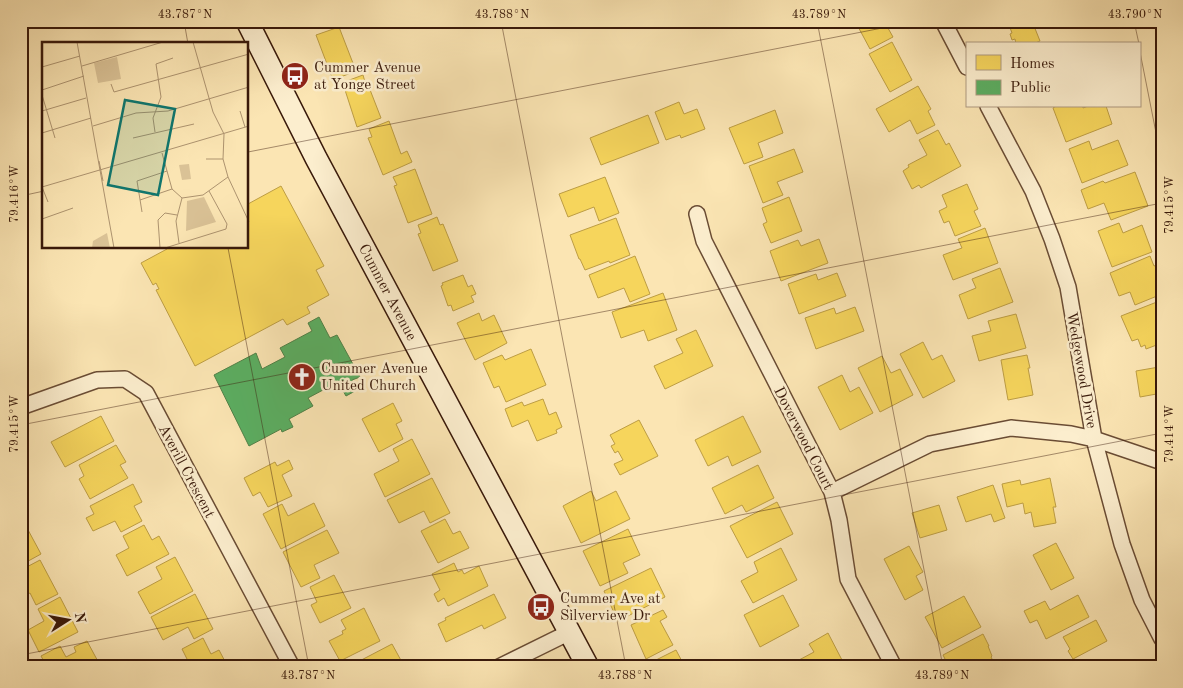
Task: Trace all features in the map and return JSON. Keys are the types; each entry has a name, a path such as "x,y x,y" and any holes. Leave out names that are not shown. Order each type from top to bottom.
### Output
{"street":[{"name":"Cummer Avenue","path":"247,21 316,158 588,667"},
{"path":"943,21 966,65"},
{"name":"Wedgewood Drive","path":"989,108 1032,191 1052,239 1068,287 1094,439 1122,544 1142,600 1162,640"},
{"name":"Doverwood Court","path":"696,214 704,240 832,492 839,520 848,579 894,667"},
{"name":"Averill Crescent","path":"21,407 97,380 124,379 146,393 292,667"},
{"path":"832,492 930,444 1011,428 1071,434 1094,439 1162,462"},
{"path":"499,667 570,632"}],"building: Homes":[{"path":"855,21 884,21 893,37 870,49"},
{"path":"1019,21 1038,21 1039,24 1034,26 1040,41 1016,42 1015,39 1012,40 1009,25"},
{"path":"339,27 356,71 333,80 316,35"},
{"path":"892,42 912,80 890,92 869,54"},
{"path":"363,75 381,118 357,127 344,82"},
{"path":"918,86 931,109 928,111 935,125 917,134 910,120 889,132 876,109"},
{"path":"679,102 684,114 697,109 705,129 681,138 680,135 666,140 655,112"},
{"path":"1053,108 1107,108 1112,124 1066,142"},
{"path":"775,110 783,133 758,143 763,157 744,164 729,128"},
{"path":"648,115 659,143 601,165 590,138"},
{"path":"389,121 401,154 407,151 412,162 383,175 368,138 372,137 369,129"},
{"path":"938,130 946,145 949,143 961,166 921,188 919,185 912,189 903,171 909,167 908,165 927,155 919,140"},
{"path":"1118,140 1128,165 1082,183 1069,149 1089,141 1092,150"},
{"path":"794,149 803,172 777,182 783,195 763,203 749,166"},
{"path":"415,169 432,214 408,223 394,186 397,185 393,177"},
{"path":"1135,172 1148,206 1111,220 1104,203 1088,209 1081,190 1103,181 1105,183"},
{"path":"605,177 619,213 599,221 594,207 568,217 559,194"},
{"path":"967,184 978,209 974,211 981,226 955,236 949,221 944,223 939,211 947,207 942,195"},
{"path":"281,186 324,266 316,270 329,295 307,307 310,313 287,325 283,319 195,366 156,290 159,289 156,283 153,285 141,263 167,249 249,249 249,203"},
{"path":"789,197 802,231 771,243 763,224 767,222 762,208"},
{"path":"437,217 440,225 443,224 458,261 433,271 418,234 421,233 418,225"},
{"path":"616,218 630,255 585,270 570,235"},
{"path":"1119,223 1123,233 1142,225 1152,252 1112,267 1098,231"},
{"path":"985,228 998,263 953,280 943,255 962,248 958,239"},
{"path":"819,239 828,263 781,281 770,251 798,240 801,246"},
{"path":"635,256 650,294 630,302 624,288 598,298 589,275"},
{"path":"1150,256 1154,266 1162,263 1162,294 1135,305 1130,292 1119,296 1110,273"},
{"path":"1000,268 1013,302 968,319 959,295 976,288 972,279"},
{"path":"837,273 846,296 799,314 788,284 816,274 818,280"},
{"path":"463,275 468,287 472,285 476,294 471,296 474,302 453,311 451,305 448,306 441,286 443,285 442,283"},
{"path":"663,293 677,330 648,341 644,330 621,338 612,312"},
{"path":"1162,300 1162,343 1146,349 1145,345 1141,347 1138,339 1132,341 1121,316"},
{"path":"855,307 864,331 816,349 805,318 834,308 836,314"},
{"path":"479,313 482,321 494,315 507,343 475,360 457,323"},
{"path":"1016,314 1026,348 979,361 972,336 991,331 988,321"},
{"path":"696,330 713,366 665,389 654,366 683,353 676,339"},
{"path":"923,342 932,360 942,355 955,381 923,398 900,354"},
{"path":"531,349 546,385 506,402 499,386 494,388 483,363 502,355 505,360"},
{"path":"1027,355 1033,395 1008,400 1001,360"},
{"path":"882,356 891,373 900,369 913,395 880,412 858,368"},
{"path":"1159,367 1162,393 1140,397 1136,371"},
{"path":"842,375 850,392 859,387 873,413 840,430 818,387"},
{"path":"543,399 549,415 556,412 562,427 556,430 557,433 537,441 528,420 512,427 505,409 522,402 524,406"},
{"path":"393,403 402,421 396,424 403,439 379,452 362,419"},
{"path":"101,416 114,441 65,467 51,442"},
{"path":"743,416 761,452 732,466 728,456 708,466 695,440"},
{"path":"639,420 658,456 620,475 614,464 623,460 618,451 615,453 611,446 615,444 610,435"},
{"path":"412,439 430,474 385,497 374,474 399,461 393,449"},
{"path":"116,445 126,462 120,465 128,478 90,499 79,479 84,476 79,465"},
{"path":"289,460 293,469 282,475 292,496 268,507 260,492 253,496 244,478 275,462 277,466"},
{"path":"758,465 774,498 746,512 742,505 725,514 712,488"},
{"path":"432,478 450,513 430,523 424,511 399,523 387,500"},
{"path":"1050,478 1056,507 1053,507 1056,523 1034,527 1031,512 1025,514 1023,503 1007,507 1002,484 1020,480 1021,485"},
{"path":"133,484 142,502 134,506 142,521 121,532 115,521 93,531 86,518 94,514 90,506"},
{"path":"993,485 1005,518 994,522 991,514 966,522 957,497"},
{"path":"591,491 596,501 616,491 630,519 581,543 563,506"},
{"path":"777,502 793,534 747,558 730,526"},
{"path":"314,503 325,526 281,549 263,514 282,504 288,516"},
{"path":"939,505 947,530 920,538 912,513"},
{"path":"445,519 453,534 460,531 469,548 438,563 421,531"},
{"path":"144,525 152,540 159,536 169,554 127,576 116,555 129,548 123,536"},
{"path":"27,528 41,554 21,565 21,531"},
{"path":"628,529 640,555 623,563 628,573 600,586 583,551"},
{"path":"327,530 339,553 314,565 320,578 301,587 283,552"},
{"path":"1056,543 1074,578 1051,590 1033,555"},
{"path":"909,546 923,572 916,576 923,590 905,600 884,559"},
{"path":"781,548 797,580 753,603 741,581 758,572 754,562"},
{"path":"175,557 193,591 150,614 138,592 162,579 156,567"},
{"path":"40,560 58,594 36,605 30,593 21,597 21,570"},
{"path":"454,563 458,572 462,570 464,574 479,566 488,586 448,606 444,598 438,602 434,594 440,590 432,574"},
{"path":"651,568 665,597 618,621 604,591"},
{"path":"334,575 351,608 320,623 311,605 317,602 310,587"},
{"path":"195,594 213,629 194,639 188,627 163,640 151,617"},
{"path":"494,594 506,618 484,629 482,625 446,642 438,624 446,620 445,618"},
{"path":"783,595 799,626 760,647 744,615"},
{"path":"1078,595 1089,617 1046,639 1037,620 1030,623 1024,611 1045,601 1050,610"},
{"path":"964,596 981,627 942,648 925,617"},
{"path":"60,597 78,632 39,652 28,630 44,621 38,609"},
{"path":"364,608 380,641 340,661 329,641 343,634 342,631 346,629 341,620"},
{"path":"663,610 667,617 660,621 673,645 646,659 631,625"},
{"path":"1096,620 1107,641 1073,659 1063,637"},
{"path":"828,633 842,660 830,667 803,667 799,660 814,652 809,644"},
{"path":"983,634 996,667 949,667 943,655"},
{"path":"203,638 211,654 219,650 228,667 177,667 188,661 182,649"},
{"path":"87,641 101,667 47,667 41,656 60,646 66,657 76,652 74,647"},
{"path":"392,644 403,664 398,667 348,667"},
{"path":"676,650 685,667 652,667 650,663"}],"building: Public":[{"path":"319,317 330,338 337,335 360,377 352,380 357,390 346,396 338,382 308,398 313,406 289,419 293,427 282,432 281,429 249,446 214,375 256,353 262,369 285,357 280,348 312,331 308,323"}],"place":[{"name":"Cummer Avenue at Yonge Street","path":"295,76"},
{"name":"Cummer Avenue United Church","path":"302,377"},
{"name":"Cummer Ave at Silverview Dr","path":"541,607"}]}
